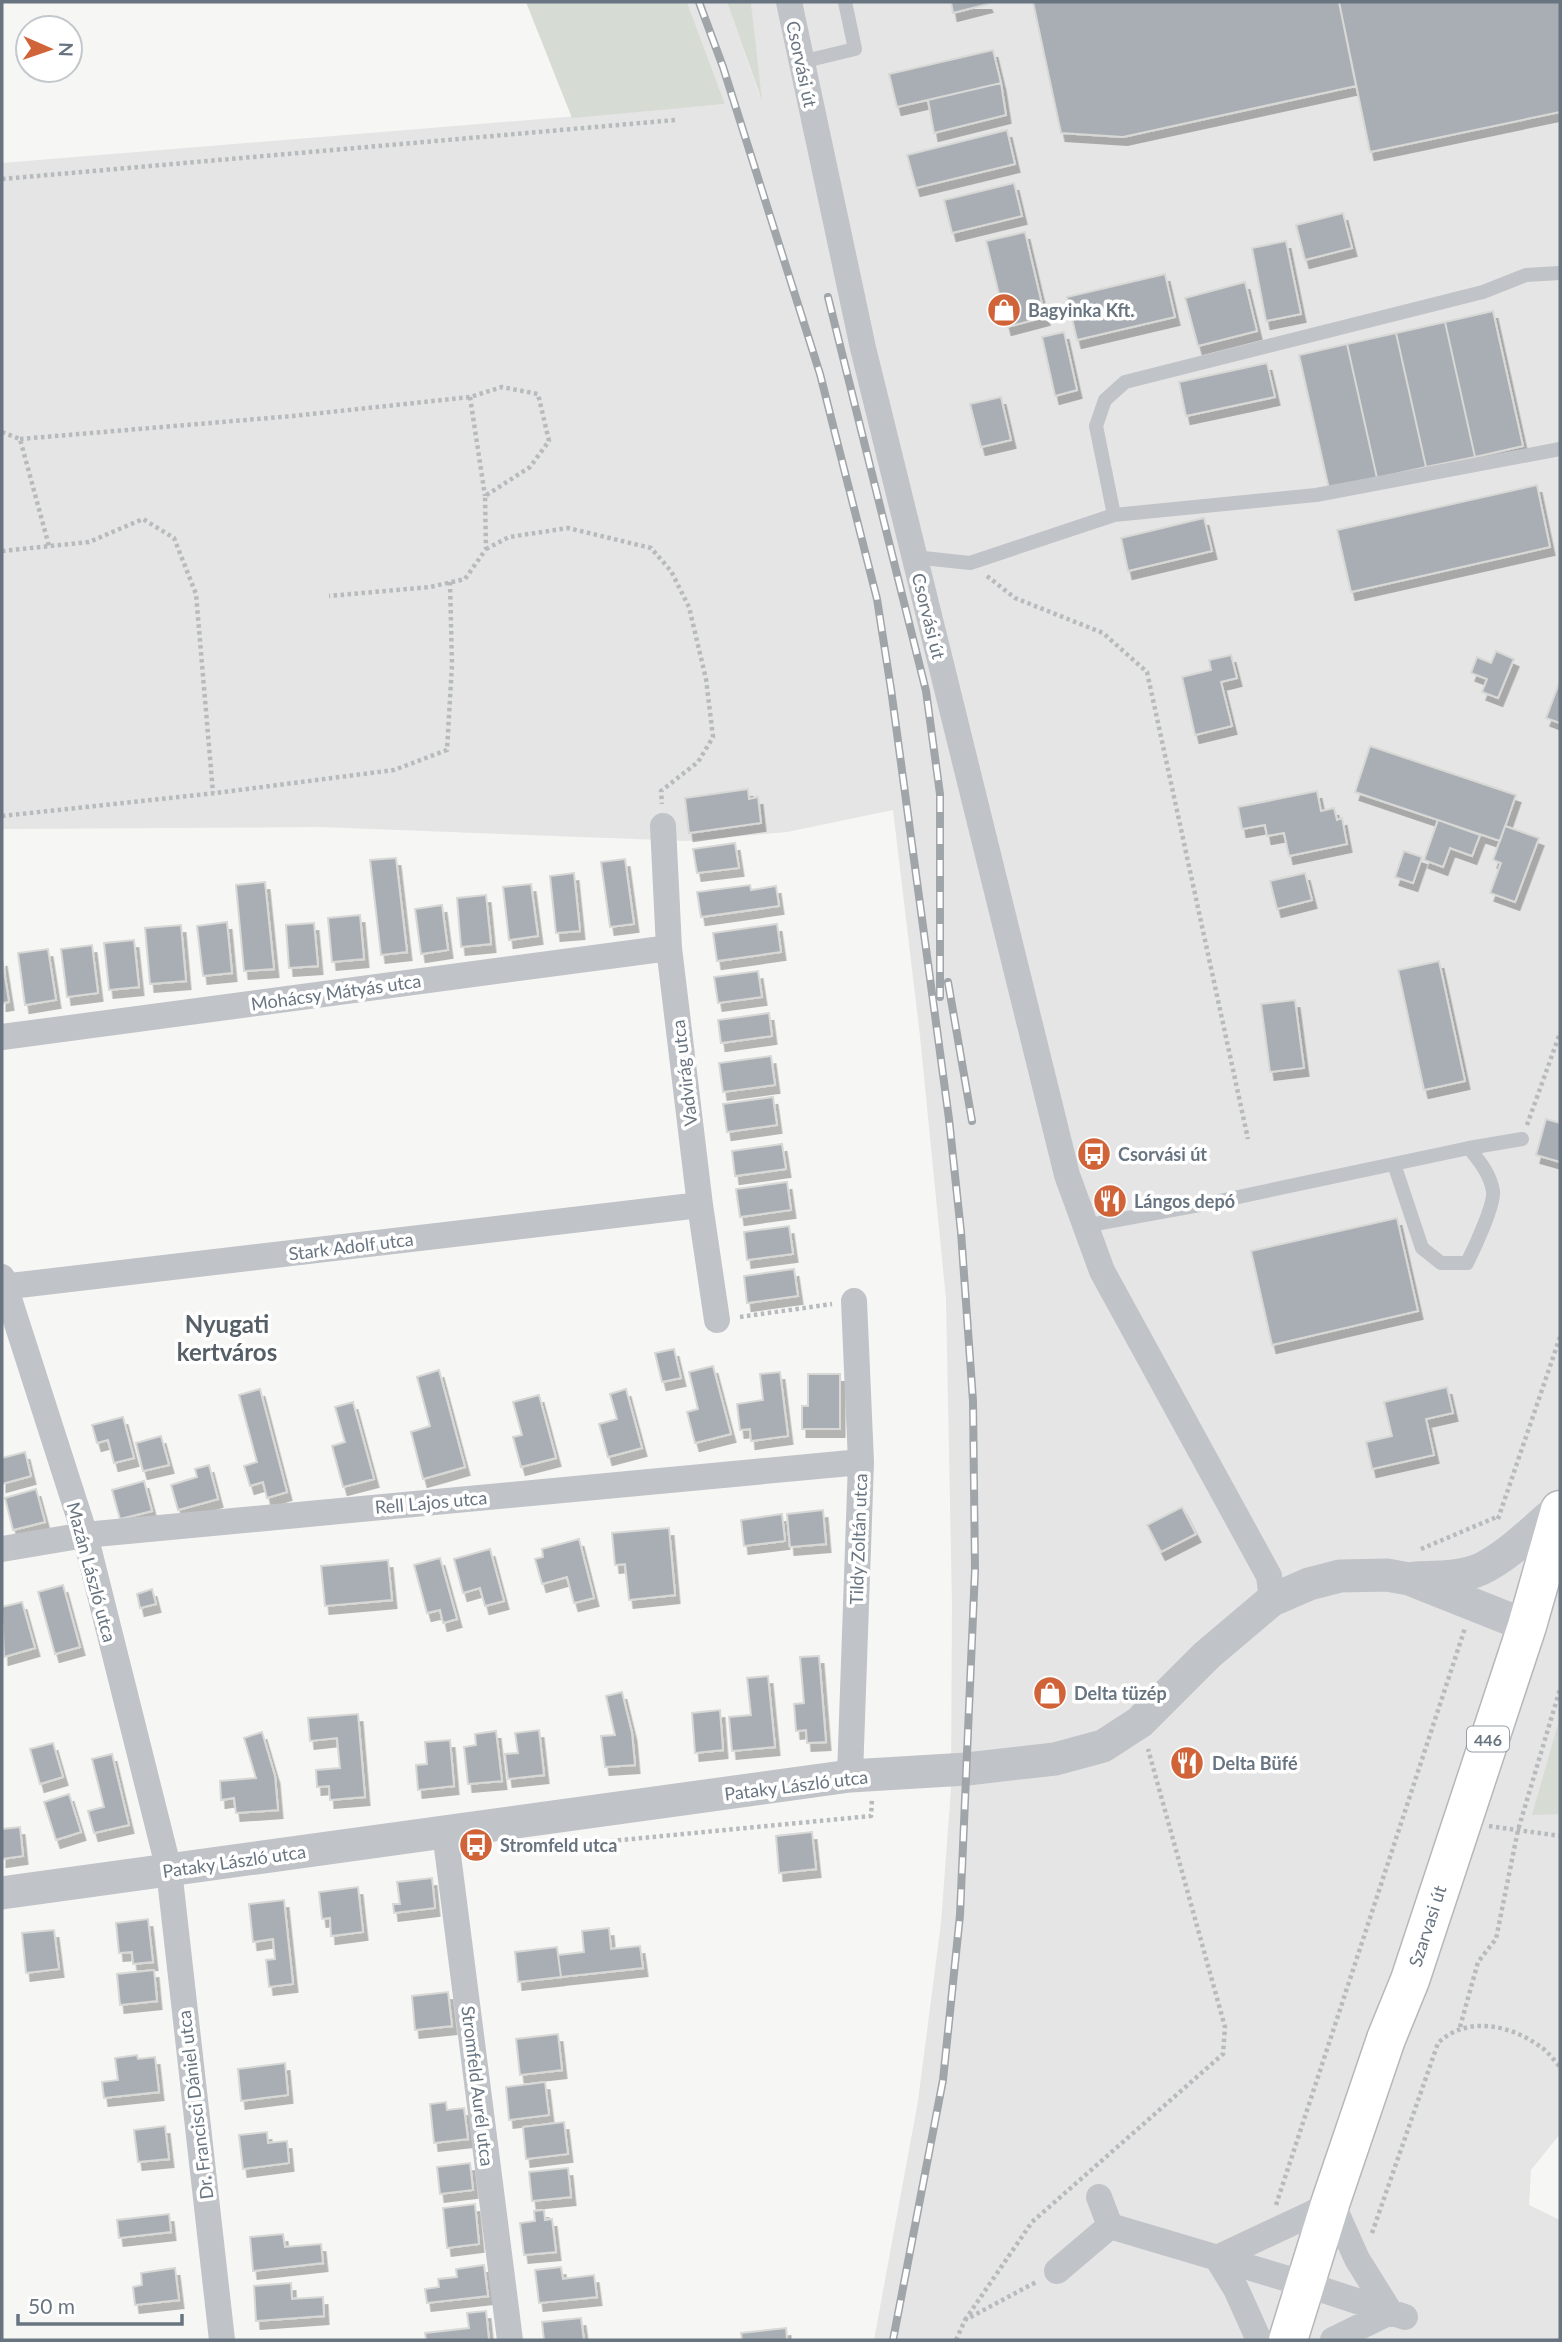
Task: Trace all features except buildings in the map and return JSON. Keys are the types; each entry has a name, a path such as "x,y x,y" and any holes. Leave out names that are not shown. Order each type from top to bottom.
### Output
{"main road":[{"name":"Szarvasi út","path":"1288,2340 1331,2201 1386,2039 1410,1980 1527,1626 1560,1509"}],"street":[{"name":"Csorvási út","path":"789,2 863,348 1067,1175 1102,1271 1269,1576 1272,1601"},
{"name":"Vadvirág utca","path":"663,825 669,948 700,1205 717,1320"},
{"name":"Mohácsy Mátyás utca","path":"2,1037 669,948"},
{"name":"Stark Adolf utca","path":"3,1284 700,1205"},
{"name":"Mazán László utca","path":"3,1284 85,1535 169,1870"},
{"name":"Tildy Zoltán utca","path":"853,1301 861,1462 862,1775"},
{"name":"Rell Lajos utca","path":"2,1549 85,1535 861,1462"},
{"path":"1413,1565 1455,1576 1483,1567 1560,1509"},
{"name":"Pataky László utca","path":"2,1893 862,1775 967,1769 1055,1759 1103,1745 1140,1722 1207,1655 1272,1601 1309,1584 1340,1576 1387,1575 1413,1565 1472,1604 1527,1626"},
{"name":"Stromfeld Aurél utca","path":"446,1832 510,2340"},
{"name":"Dr. Francisci Dániel utca","path":"169,1870 222,2340"},
{"path":"1100,2197 1110,2226"},
{"path":"1217,2258 1313,2213 1331,2201 1364,2271 1398,2314"},
{"path":"1110,2226 1398,2314"},
{"path":"1057,2271 1110,2226"},
{"path":"1217,2258 1236,2289 1259,2340"},
{"path":"1333,2340 1398,2314"}],"lane":[{"path":"801,62 855,49 845,2"},
{"path":"1114,515 1096,426 1105,400 1125,382 1483,292 1526,275 1560,273"},
{"path":"914,557 970,563 1114,515 1316,495 1560,449"},
{"path":"1084,1226 1522,1139"},
{"path":"1395,1164 1422,1248 1441,1263 1467,1263 1494,1193 1485,1168 1469,1148"}],"path":[{"path":"2,179 676,120"},
{"path":"2,432 20,439 293,416 470,397 502,387 538,394 549,441 530,467 485,496"},
{"path":"470,397 485,496 485,549"},
{"path":"20,439 49,546"},
{"path":"2,551 89,542 143,519 174,538 196,594 213,793"},
{"path":"329,596 430,587 466,579 485,549 509,537 567,528 651,548 671,571 689,607 706,679 713,737 698,762 661,791 663,825"},
{"path":"970,563 1015,597 1103,633 1147,672 1248,1139"},
{"path":"2,816 394,770 447,750 453,666 450,582"},
{"path":"1522,1139 1560,1032"},
{"path":"717,1320 853,1301"},
{"path":"1483,1567 1560,1337"},
{"path":"1413,1565 1499,1516"},
{"path":"1277,2229 1270,2223 1472,1604"},
{"path":"1460,2027 1478,1962 1496,1939 1518,1830 1560,1689"},
{"path":"956,2340 965,2320 1031,2222 1223,2054 1225,2027 1140,1722"},
{"path":"557,1846 871,1816 862,1775"},
{"path":"1461,1822 1560,1836"},
{"path":"1364,2271 1375,2222 1438,2043 1448,2033 1460,2027 1496,2027 1520,2035 1542,2048 1560,2067"},
{"path":"965,2320 1057,2271"}],"shaded area":[{"path":"526,2 687,2 725,104 572,118"},
{"path":"687,2 727,2 760,97 751,2 1560,2 1560,2134 1531,2170 1529,2205 1560,2220 1560,2340 874,2340 918,2101 941,1923 951,1789 952,1603 946,1299 920,1036 893,810 787,832 688,841 320,827 2,829 2,163 725,104"},
{"path":"727,2 751,2 762,101"},
{"path":"1560,1717 1560,1814 1532,1815"}],"railway":[{"path":"699,2 723,67 820,374 877,599 949,1119 961,1232 973,1401 975,1570 960,1915 943,2080 893,2340"},
{"path":"828,297 926,691 940,794 940,997"},
{"path":"948,982 972,1121"}],"place":[{"name":"Bagyinka Kft.","path":"1004,310"},
{"name":"Csorvási út","path":"1094,1154"},
{"name":"Lángos depó","path":"1110,1201"},
{"name":"Delta tüzép","path":"1050,1693"},
{"name":"Delta Büfé","path":"1187,1763"},
{"name":"Stromfeld utca","path":"476,1845"}],"district":[{"name":"Nyugati kertváros","path":"227,1337"}]}
